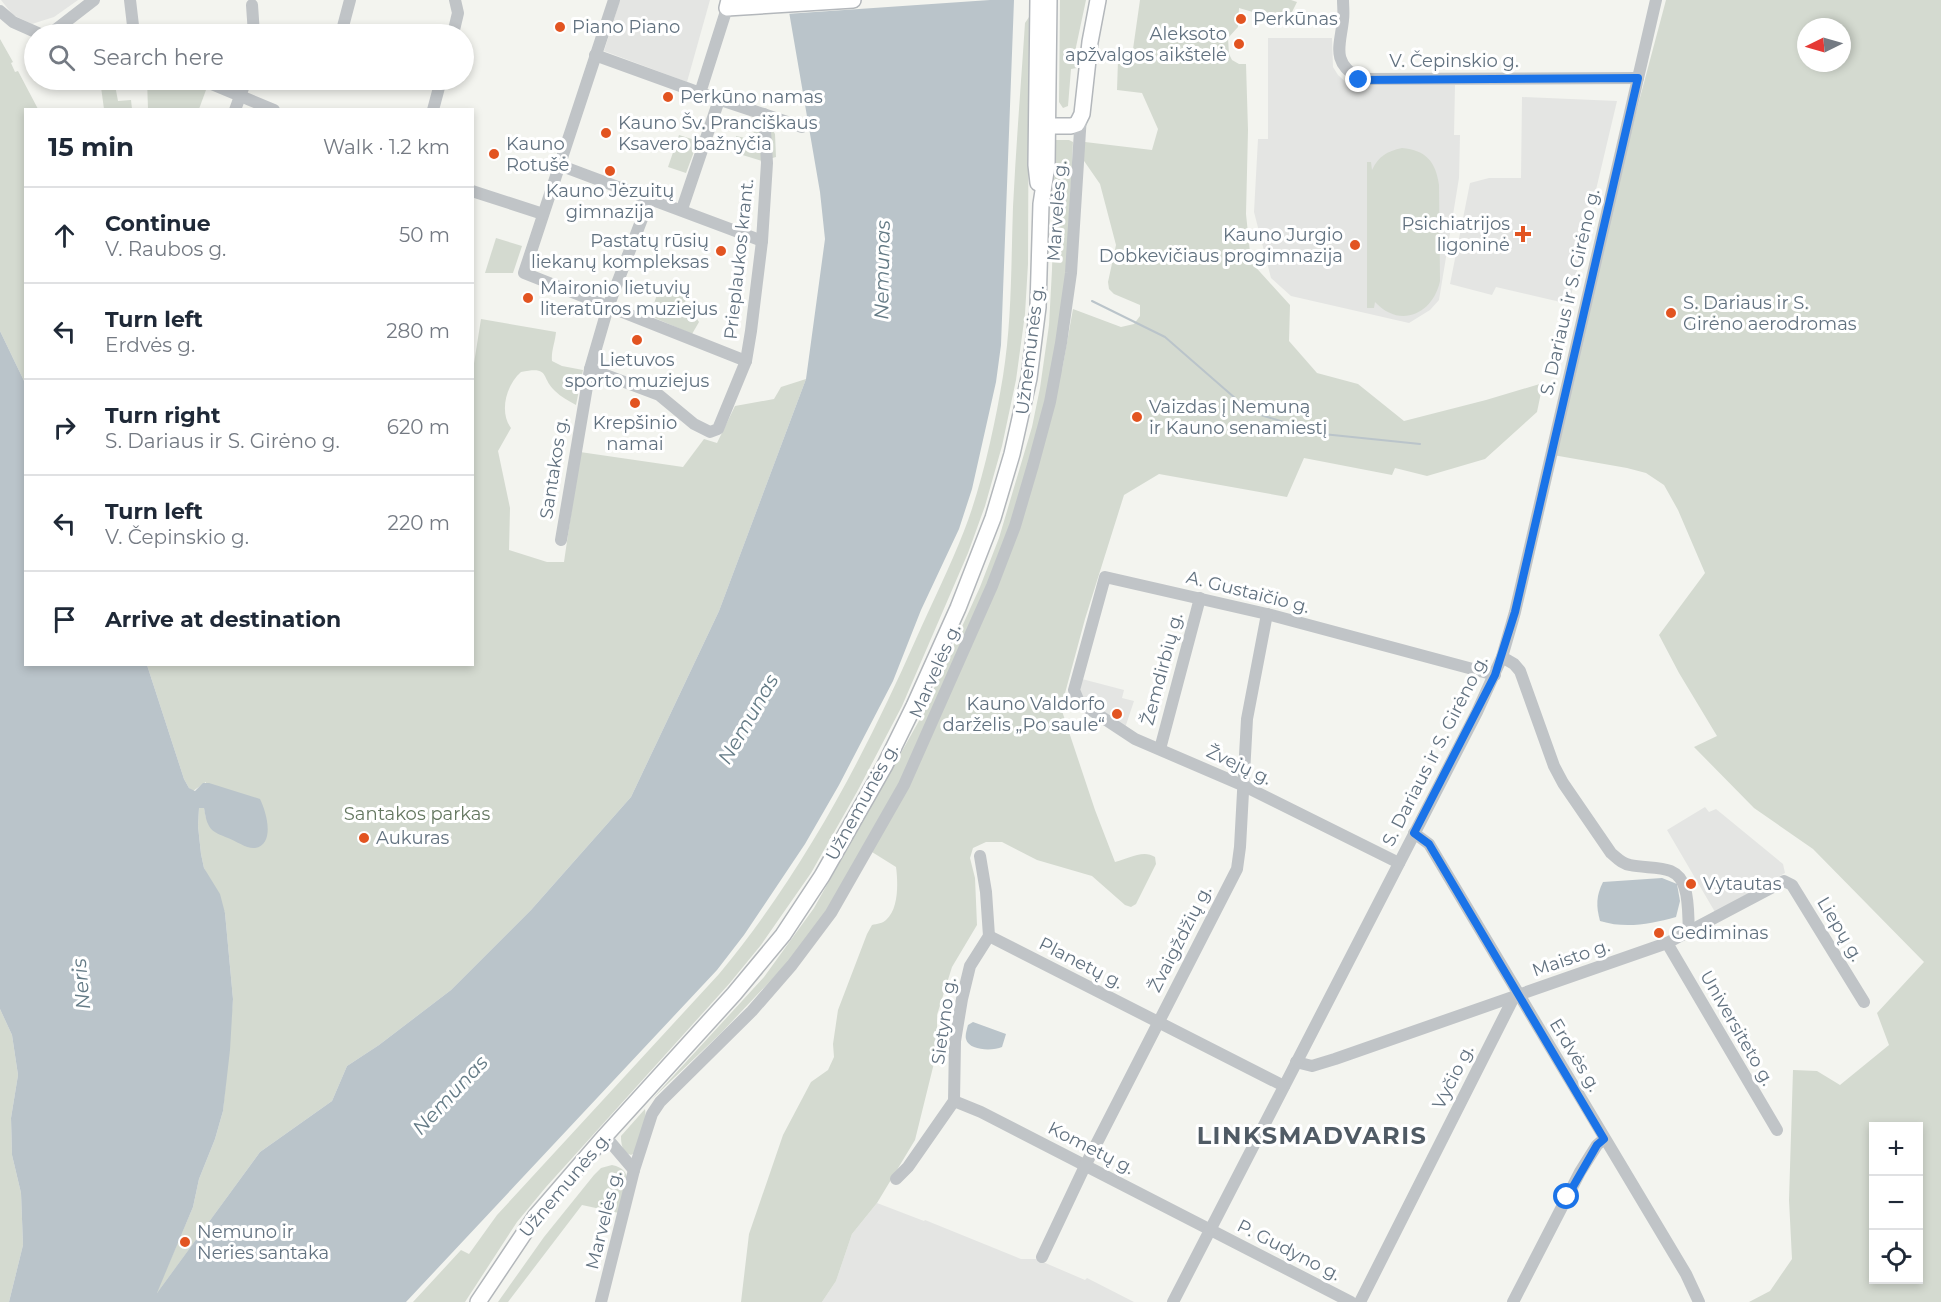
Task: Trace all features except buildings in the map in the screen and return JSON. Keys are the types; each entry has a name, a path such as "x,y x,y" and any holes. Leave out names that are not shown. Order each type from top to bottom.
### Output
{"main road":[{"path":"728,4 749,7 853,0"},
{"path":"1038,0 1042,126"},
{"path":"1042,126 1048,100 1049,0"},
{"path":"1042,126 1071,126 1077,124 1082,114 1090,42 1098,0"},
{"path":"1048,100 1057,117 1071,126"},
{"name":"Užnemunės g.","path":"478,1302 536,1217 605,1136 734,994 783,935 827,866 885,765 914,706 993,518 1021,418 1034,340 1041,204 1047,165 1042,126"}],"street":[{"path":"63,24 94,0"},
{"path":"130,0 133,24"},
{"path":"344,24 350,0"},
{"path":"455,0 458,13 455,24"},
{"path":"614,0 524,273 746,361"},
{"name":"V. Čepinskio g.","path":"1343,0 1343,20 1339,35 1340,60 1346,70 1359,80 1638,78"},
{"name":"S. Dariaus ir S. Girėno g.","path":"1173,1302 1495,675 1502,657 1515,612 1656,0"},
{"path":"252,4 253,24"},
{"path":"700,93 728,4"},
{"path":"0,11 24,28"},
{"path":"595,56 802,127"},
{"path":"230,90 270,108"},
{"path":"237,108 243,90"},
{"path":"434,108 439,90"},
{"path":"682,209 719,100"},
{"name":"Prieplaukos krant.","path":"590,369 659,395 694,424 710,432 718,429 746,361 762,241 767,163 764,114"},
{"name":"Marvelės g.","path":"602,1302 634,1170 652,1114 660,1102 752,1011 831,913 904,785 987,597 1015,526 1050,402 1067,313 1082,114"},
{"path":"560,165 762,241"},
{"path":"474,192 543,214"},
{"name":"Santakos g.","path":"561,540 590,369 608,307 651,198"},
{"name":"A. Gustaičio g.","path":"1074,690 1105,577 1267,614 1495,675"},
{"name":"Žemdirbių g.","path":"1160,749 1200,598"},
{"name":"Žvaigždžių g.","path":"1042,1257 1085,1166 1237,869 1247,719 1267,614"},
{"path":"1502,657 1514,664 1520,671 1554,766 1611,853 1629,865 1673,870 1678,875 1685,888 1689,931"},
{"name":"Žvejų g.","path":"1074,690 1079,702 1136,739 1242,784 1399,863"},
{"name":"Erdvės g.","path":"1414,833 1429,844 1516,996 1686,1274 1699,1302"},
{"path":"980,855 986,892 989,936"},
{"name":"Maisto g.","path":"1296,1062 1312,1066 1335,1059 1667,944 1781,881"},
{"name":"Liepų g.","path":"1781,881 1792,885 1864,1002"},
{"name":"Planetų g.","path":"989,936 1284,1086"},
{"name":"Sietyno g.","path":"954,1101 955,1041 962,999 970,966 989,936"},
{"name":"Universiteto g.","path":"1667,944 1777,1130"},
{"name":"Vyčio g.","path":"1360,1302 1516,996"},
{"path":"896,1179 908,1167 954,1101"},
{"name":"Kometų g.","path":"954,1101 981,1112 1210,1230"},
{"path":"605,1136 634,1170"},
{"path":"1513,1302 1580,1172 1597,1145 1604,1139"},
{"name":"P. Gudyno g.","path":"1210,1230 1351,1302"}],"shaded area":[{"path":"1,0 78,0 54,17 32,24 13,15"},
{"path":"620,0 710,0 687,82 604,51"},
{"name":"Kauno Jurgio Dobkevičiaus progimnazija","path":"1268,38 1332,38 1333,67 1349,85 1455,85 1454,135 1460,135 1459,178 1439,300 1430,310 1409,323 1291,296 1271,278 1254,212 1258,139 1268,139"},
{"name":"Psichiatrijos ligoninė","path":"1522,97 1617,101 1569,304 1496,287 1492,295 1450,284 1470,183 1489,178 1521,178"},
{"name":"Kauno Valdorfo darželis „Po saule“","path":"1082,679 1124,690 1122,698 1134,701 1125,728 1078,694"},
{"path":"1705,807 1709,812 1716,809 1783,864 1785,873 1715,912 1667,830"},
{"path":"877,1203 1021,1259 1036,1259 1085,1280 1087,1278 1134,1302 822,1302 836,1281 852,1234"}],"green space":[{"path":"1060,0 1086,0 1076,47 1077,68 1071,69 1068,106 1063,108 1059,102"},
{"path":"1140,0 1291,0 1297,2 1292,12 1256,13 1239,8 1238,27 1228,38 1229,54 1232,60 1239,64 1246,64 1248,130 1246,214 1251,262 1290,305 1289,341 1317,373 1358,384 1404,421 1543,383 1537,412 1485,459 1427,476 1395,468 1392,475 1304,458 1287,497 1159,474 1124,495 1085,619 1061,708 1115,862 1146,854 1155,857 1156,864 1136,904 1131,907 1125,905 1092,876 1037,860 1002,842 986,842 973,848 970,858 975,878 977,925 952,967 937,1015 937,1051 915,1140 877,1203 852,1234 836,1281 822,1302 741,1302 749,1234 783,1135 811,1082 828,1070 834,1057 833,1044 838,1010 867,934 872,925 885,921 893,909 897,887 896,867 872,852 793,957 721,1033 652,1099 764,977 814,908 920,719 980,587 999,538 1032,427 1040,388 1049,325 1055,140 1073,142 1062,370 1073,309 1121,327 1134,324 1140,316 1140,305 1114,294 1109,289 1108,282 1116,245 1100,184 1082,158 1085,142 1152,150 1158,129 1142,93 1117,90 1118,60 1133,49"},
{"path":"1666,0 1941,0 1941,1302 1749,1302 1770,1291 1792,1259 1789,1200 1793,1070 1817,1071 1840,1085 1889,1045 1877,1013 1924,962 1813,849 1754,808 1694,747 1717,736 1659,635 1705,573 1678,510 1664,485 1646,473 1553,455 1634,120"},
{"path":"1029,17 1028,264 1025,314 1016,380 1002,446 985,506 968,553 902,706 811,873 761,945 729,984 546,1187 517,1222 465,1302 413,1302 461,1250 469,1254 497,1215 719,974 749,936 804,855 875,727 947,572 971,513 996,414 1008,334 1017,138 1025,23"},
{"path":"0,39 13,62 11,63 15,72 18,71 24,82 24,90 28,90 37,108 24,108 24,381 0,331"},
{"path":"101,90 116,90 118,101 131,100 132,108 104,108"},
{"path":"147,90 206,90 199,108 148,108"},
{"path":"767,120 775,134 776,157 762,161 736,153 736,136 750,139"},
{"path":"679,135 698,141 686,173 668,167"},
{"path":"1402,148 1417,151 1428,159 1438,177 1439,185 1440,281 1430,302 1423,309 1405,316 1395,315 1375,302 1374,308 1367,308 1367,162 1371,162 1372,170 1384,155"},
{"path":"496,238 522,246 513,273 485,273"},
{"path":"661,282 689,291 682,311 695,316 699,322 692,334 650,316"},
{"name":"Santakos parkas","path":"481,319 556,332 552,361 562,366 583,370 576,405 557,393 550,386 544,374 537,370 521,372 511,384 506,399 505,414 511,428 498,451 510,508 509,550 547,562 564,562 580,452 683,467 704,439 717,443 735,406 774,399 781,387 806,379 719,611 631,797 531,910 451,990 379,1045 347,1066 332,1101 260,1152 155,1296 193,1207 199,1179 223,1111 233,999 225,913 204,868 201,854 199,808 204,808 206,818 206,782 193,791 184,779 147,666 474,666 474,363"},
{"path":"0,1009 12,1035 18,1075 11,1118 12,1155 21,1193 23,1245 9,1302 0,1302"},
{"path":"645,1109 646,1118 636,1152 628,1154 622,1145 621,1136"},
{"path":"612,1165 625,1172 627,1178 626,1191 619,1213 582,1205 508,1302 498,1302 544,1237 594,1175 601,1168"}],"water":[{"path":"787,0 1014,0 1001,345 996,382 972,489 959,529 921,610 893,681 839,785 805,844 744,935 717,970 406,1302 9,1302 23,1245 21,1193 12,1155 11,1118 18,1075 12,1035 0,1009 0,331 24,381 24,666 147,666 184,779 189,788 195,791 203,783 209,783 260,799 267,819 265,840 261,845 252,848 217,834 207,822 204,808 199,808 198,826 204,868 220,894 225,913 233,999 230,1050 223,1111 215,1139 199,1179 193,1207 157,1293 260,1152 332,1101 347,1066 379,1045 451,990 531,910 631,797 719,611 806,379 825,239 820,192"},
{"path":"1662,878 1677,884 1680,901 1676,917 1638,925 1619,925 1600,921 1597,901 1603,882"},
{"path":"973,1022 1006,1034 1002,1047 982,1049 968,1043 966,1037 968,1025"}],"pier":[{"path":"784,0 990,0 786,14"}],"waterway":[{"path":"1092,301 1165,337 1251,412 1323,434 1420,444"}],"place":[{"name":"Perkūnas","path":"1241,19"},
{"name":"Piano Piano","path":"560,27"},
{"name":"Aleksoto apžvalgos aikštelė","path":"1239,44"},
{"name":"Perkūno namas","path":"668,97"},
{"name":"Kauno Šv. Pranciškaus Ksavero bažnyčia","path":"606,133"},
{"name":"Kauno Rotušė","path":"494,154"},
{"name":"Kauno Jėzuitų gimnazija","path":"610,171"},
{"name":"Psichiatrijos ligoninė","path":"1523,234"},
{"name":"Kauno Jurgio Dobkevičiaus progimnazija","path":"1355,245"},
{"name":"Pastatų rūsių liekanų kompleksas","path":"721,251"},
{"name":"Maironio lietuvių literatūros muziejus","path":"528,298"},
{"name":"S. Dariaus ir S. Girėno aerodromas","path":"1671,313"},
{"name":"Lietuvos sporto muziejus","path":"637,340"},
{"name":"Krepšinio namai","path":"635,403"},
{"name":"Vaizdas į Nemuną ir Kauno senamiestį","path":"1137,417"},
{"name":"Kauno Valdorfo darželis „Po saule“","path":"1117,714"},
{"name":"Aukuras","path":"364,838"},
{"name":"Vytautas","path":"1691,884"},
{"name":"Gediminas","path":"1659,933"},
{"name":"Nemuno ir Neries santaka","path":"185,1242"}],"district":[{"name":"LINKSMADVARIS","path":"1312,1136"}],"route":[{"path":"1359,80 1638,78 1515,612 1502,657 1477,712 1414,833 1429,844 1604,1139 1597,1145 1567,1197"}],"water label":[{"name":"Nemunas","path":"882,270"},
{"name":"Nemunas","path":"748,719"},
{"name":"Neris","path":"81,984"},
{"name":"Nemunas","path":"450,1095"}]}
